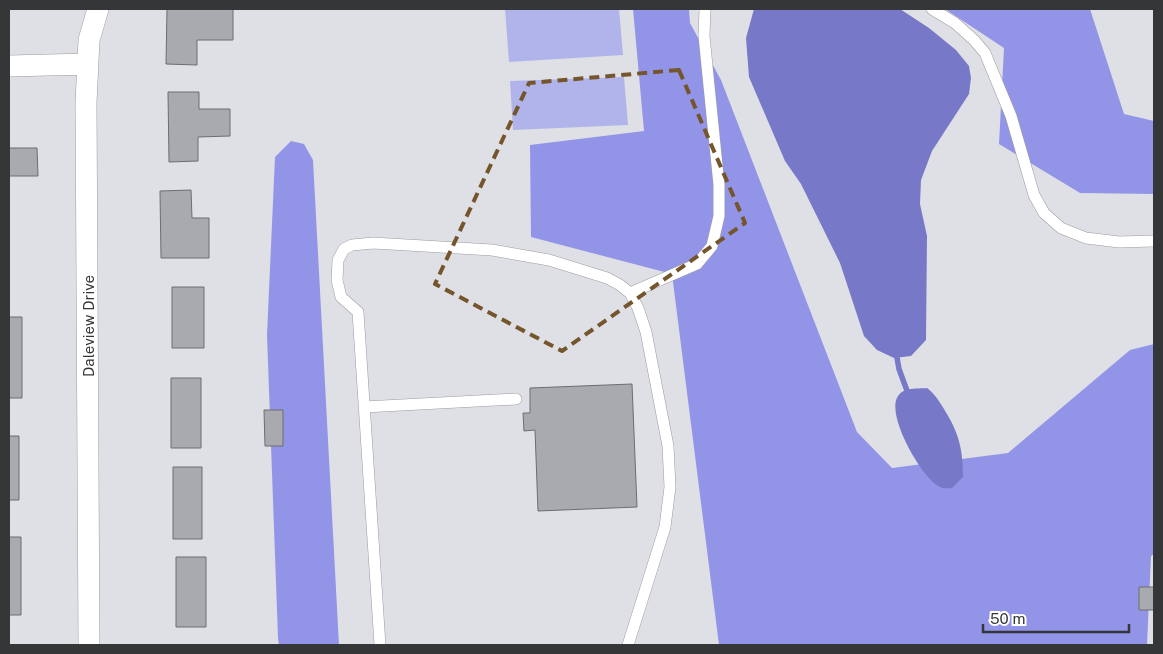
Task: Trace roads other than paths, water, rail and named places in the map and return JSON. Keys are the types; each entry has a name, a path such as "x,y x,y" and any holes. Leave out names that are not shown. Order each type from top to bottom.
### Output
{"street":[{"name":"Daleview Drive","path":"89,645 87,64 89,40 98,9"},
{"path":"9,66 87,64"}],"lane":[{"path":"630,293 697,264 712,246 719,216 719,185 704,36 706,9"},
{"path":"932,9 961,29 985,53 1011,116 1034,195 1044,213 1061,228 1086,238 1119,242 1154,241"},
{"path":"380,645 358,312 341,297 337,280 338,260 344,250 352,245 373,243 492,250 548,260 607,278 630,293 638,308 646,332 668,446 670,486 665,528 628,645"},
{"path":"364,407 516,399"}],"waterway":[{"path":"896,352 899,369 909,396"}]}
